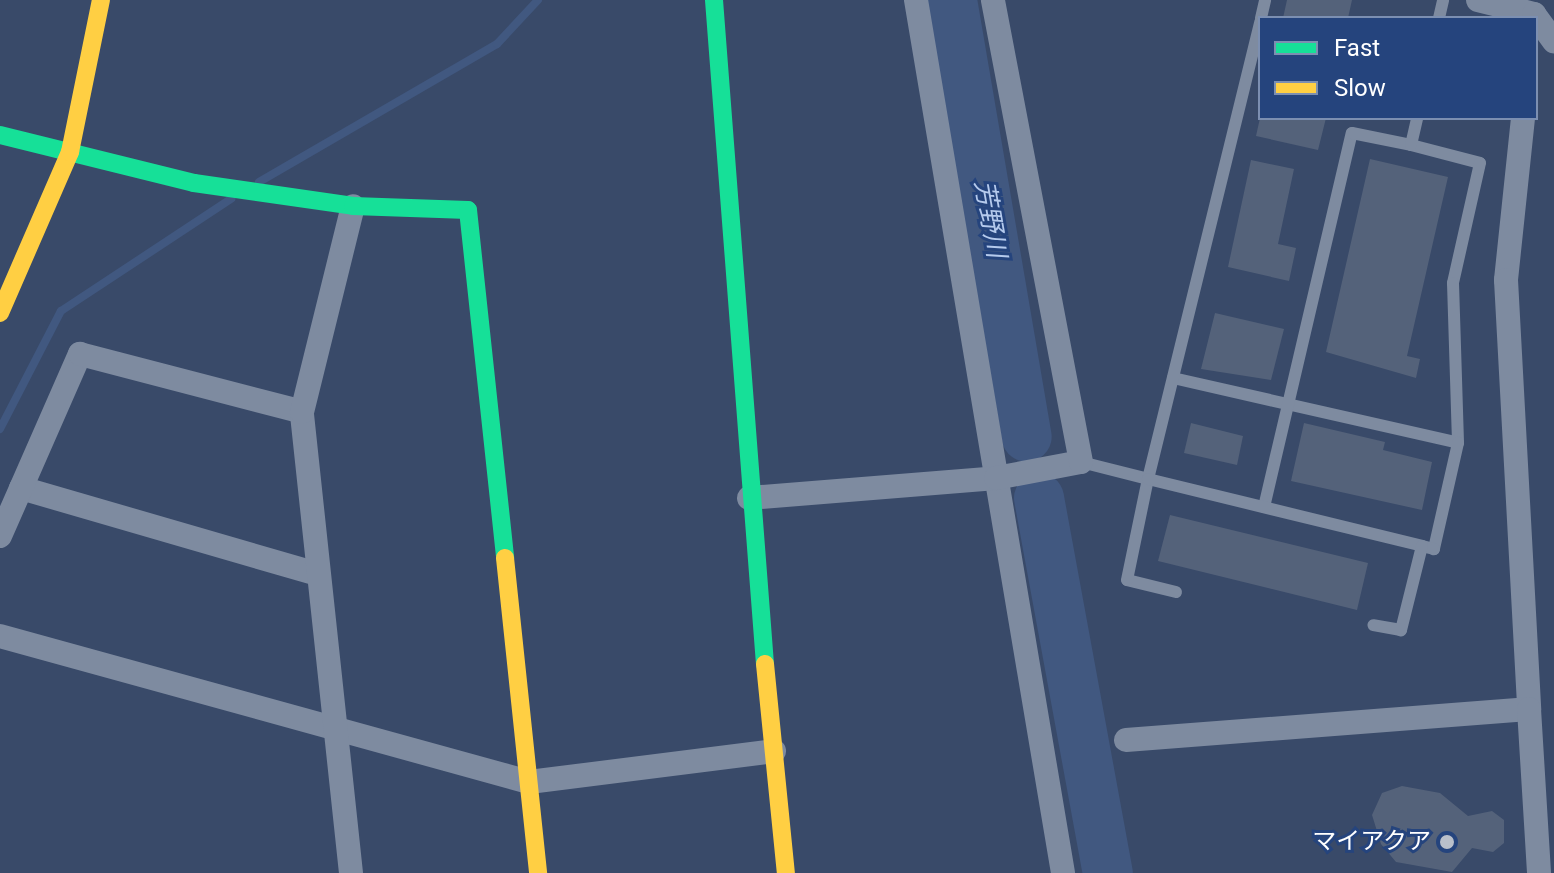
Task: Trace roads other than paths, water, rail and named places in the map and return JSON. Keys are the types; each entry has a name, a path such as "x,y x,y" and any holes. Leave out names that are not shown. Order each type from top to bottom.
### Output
{"street":[{"path":"0,313 70,152 101,0"},
{"path":"714,0 749,498 786,873"},
{"path":"916,0 1063,873"},
{"path":"749,498 996,478 1081,462 993,0"},
{"path":"1478,0 1534,16"},
{"path":"1538,21 1554,42"},
{"path":"1523,120 1506,280 1539,873"},
{"path":"0,135 194,183 353,206 468,210 538,873"},
{"path":"351,873 340,731 314,573 302,412 353,206"},
{"path":"0,536 80,354 302,412"},
{"path":"21,488 314,573"},
{"path":"0,636 529,782 774,751"},
{"path":"1126,740 1529,709"}],"lane":[{"path":"1176,592 1127,580 1148,479 1258,28"},
{"path":"1411,145 1417,120"},
{"path":"1081,462 1434,549 1458,443 1453,283 1480,163 1352,133 1264,507"},
{"path":"1173,378 1458,443"},
{"path":"1373,625 1401,630 1422,546"}],"waterway":[{"path":"259,182 497,44 538,0"},
{"name":"芳野川","path":"952,0 1027,437"},
{"path":"0,429 61,311 231,199"},
{"name":"芳野川","path":"1039,498 1108,873"}],"place":[{"name":"マイアクア","path":"1447,842"}]}
